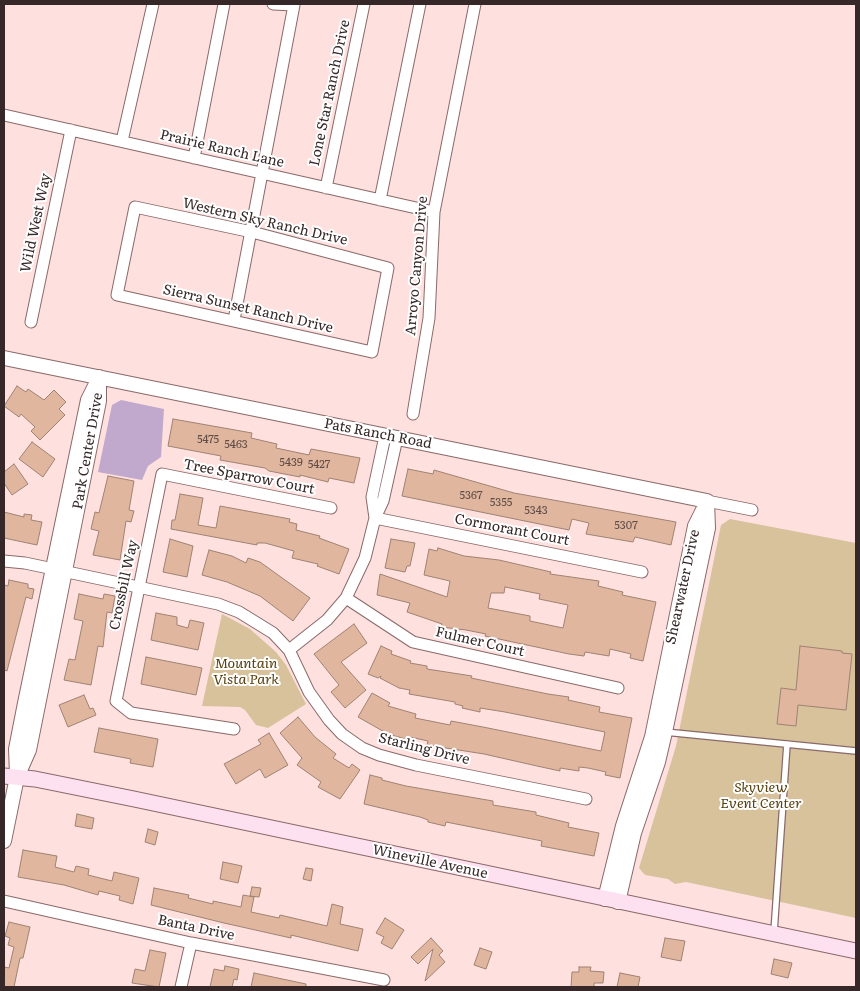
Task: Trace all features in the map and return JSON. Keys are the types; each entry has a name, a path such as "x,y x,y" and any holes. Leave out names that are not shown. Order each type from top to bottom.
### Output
{"main road":[{"name":"Wineville Avenue","path":"10,777 134,799 856,951"}],"street":[{"path":"122,142 153,4"},
{"path":"194,158 224,4"},
{"path":"234,320 264,174 294,5 274,4"},
{"name":"Lone Star Ranch Drive","path":"326,188 364,4"},
{"path":"380,200 420,4"},
{"name":"Arroyo Canyon Drive","path":"413,414 429,318 434,212 475,4"},
{"name":"Prairie Ranch Lane","path":"4,115 434,212"},
{"name":"Wild West Way","path":"31,322 71,130"},
{"name":"Western Sky Ranch Drive","path":"117,295 135,207 252,232 388,268 372,352"},
{"name":"Sierra Sunset Ranch Drive","path":"117,295 372,352"},
{"name":"Pats Ranch Road","path":"4,358 752,510"},
{"name":"Park Center Drive","path":"4,841 10,777 100,402 99,377"},
{"path":"288,650 326,620 346,598 365,558 375,518 383,501 391,437"},
{"name":"Tree Sparrow Court","path":"162,474 331,508"},
{"name":"Crossbill Way","path":"162,474 116,701 131,713 234,729"},
{"name":"Shearwater Drive","path":"612,900 658,762 708,528 707,501"},
{"name":"Shearwater Drive","path":"612,900 623,826 652,737 695,526 707,501"},
{"name":"Cormorant Court","path":"375,518 642,572"},
{"name":"Starling Drive","path":"4,561 59,570 218,604 239,612 273,633 288,650 309,692 329,720 342,734 362,748 379,755 416,765 586,799"},
{"name":"Fulmer Court","path":"346,598 412,642 618,688"},
{"name":"Banta Drive","path":"4,901 191,943 384,980"},
{"path":"181,987 191,943"}],"lane":[{"path":"665,732 856,751"},
{"path":"774,934 787,744"}],"green space":[{"name":"Skyview Event Center","path":"730,519 856,543 856,918 686,882 675,884 668,879 645,875 639,868 676,746 721,525"},
{"name":"Mountain Vista Park","path":"222,614 250,629 276,652 286,665 306,704 268,728 256,725 245,710 240,707 202,706"}],"shaded area":[{"path":"121,400 164,409 161,457 148,466 142,480 98,472 112,405"}],"building":[{"path":"17,386 26,392 28,389 44,400 54,390 66,402 59,409 65,415 40,440 31,431 35,427 21,414 19,417 4,406"},
{"path":"173,419 252,433 251,438 277,444 276,448 309,455 311,449 360,458 354,483 329,478 328,482 300,475 300,477 269,471 265,468 220,460 221,456 168,446"},
{"path":"32,442 55,459 43,477 19,459"},
{"path":"14,464 28,484 12,495 4,483 4,472"},
{"path":"408,469 433,474 434,470 514,493 676,522 671,545 635,537 633,542 586,534 589,523 572,519 569,530 402,496"},
{"path":"108,476 134,481 129,510 134,511 131,522 126,521 120,560 93,555 99,531 91,529 95,512 99,513"},
{"path":"180,494 203,498 198,525 216,528 220,506 290,519 289,522 297,524 296,530 320,536 319,538 349,549 339,574 317,566 318,564 292,558 294,551 265,543 257,543 257,545 171,529 172,520 175,520"},
{"path":"4,512 24,517 24,514 32,515 31,520 42,522 37,545 4,538"},
{"path":"170,539 193,546 187,577 163,572"},
{"path":"391,539 415,543 410,566 407,566 405,572 385,568"},
{"path":"438,548 464,556 499,560 551,572 550,574 599,581 598,586 623,592 622,595 656,602 643,661 630,658 631,654 610,649 609,656 585,652 584,656 485,636 486,634 441,627 442,624 407,612 410,603 377,595 380,574 447,597 450,581 424,575 429,549 437,551","holes":["505,587 540,594 539,599 568,605 563,628 530,621 530,616 488,608 491,593 504,593"]},
{"path":"209,550 232,556 246,563 248,558 260,562 310,598 293,621 260,596 227,582 202,575"},
{"path":"9,580 28,584 28,588 34,589 32,599 26,597 7,671 4,670 4,585 8,586"},
{"path":"79,594 103,599 104,594 115,596 112,613 107,612 103,647 98,646 91,685 64,680 69,659 75,660 83,621 74,619"},
{"path":"156,613 177,617 177,625 188,628 190,620 204,623 198,650 151,640"},
{"path":"354,624 367,643 341,662 366,690 345,708 331,692 339,685 314,654"},
{"path":"381,646 392,651 391,654 411,661 410,663 427,666 427,669 472,676 471,678 569,697 568,700 600,707 599,712 632,718 620,778 605,775 606,772 588,768 579,767 579,771 560,768 560,771 484,754 427,745 428,741 410,737 409,740 388,734 358,717 372,693 390,703 388,706 416,714 415,718 450,725 451,721 601,751 605,732 480,708 480,712 462,708 463,706 455,704 455,702 409,694 410,690 399,688 380,678 381,676 378,678 368,674"},
{"path":"800,646 852,654 846,710 798,705 796,726 777,724 781,688 796,690"},
{"path":"146,657 202,668 196,695 141,684"},
{"path":"84,695 90,709 93,708 96,715 68,727 59,705"},
{"path":"298,717 315,737 336,754 333,758 349,768 352,764 360,770 340,799 318,787 321,782 297,765 302,758 280,733"},
{"path":"99,728 158,739 153,767 130,763 131,759 94,752"},
{"path":"269,733 288,765 265,778 260,769 236,784 224,764 261,744 258,740"},
{"path":"370,775 406,786 493,801 493,805 536,812 536,815 569,823 568,827 599,833 594,856 541,846 542,841 446,822 445,826 428,822 428,820 420,817 364,804"},
{"path":"77,814 94,818 92,829 75,826"},
{"path":"148,829 158,832 155,845 145,842"},
{"path":"23,850 57,856 55,867 74,872 76,866 89,869 88,875 112,881 114,872 139,878 133,904 119,900 120,896 99,891 98,895 64,885 18,877"},
{"path":"223,862 242,866 238,883 220,879"},
{"path":"306,868 313,869 311,881 303,879"},
{"path":"252,887 261,888 259,897 250,896"},
{"path":"154,888 189,895 188,898 213,904 213,901 241,907 243,895 254,897 251,912 279,918 280,915 327,926 332,904 343,907 340,924 363,929 358,951 291,935 291,938 151,905"},
{"path":"385,918 404,930 392,949 381,943 384,937 376,933"},
{"path":"9,922 30,927 23,958 20,958 14,987 4,987 4,967 9,968 14,947 8,945 10,938 5,936"},
{"path":"431,938 443,951 439,955 445,962 425,981 433,949 418,964 411,957"},
{"path":"665,938 685,941 681,961 661,957"},
{"path":"480,948 492,952 486,969 474,965"},
{"path":"150,950 166,953 159,987 132,983 135,969 145,971"},
{"path":"774,959 792,963 788,978 771,974"},
{"path":"225,966 239,969 237,980 234,979 232,987 210,987 214,969 224,971"},
{"path":"579,967 591,967 590,971 604,972 603,983 594,983 594,987 571,987 572,972 579,972"},
{"path":"254,973 306,984 306,987 251,987"},
{"path":"620,973 640,977 638,987 617,987"}]}
